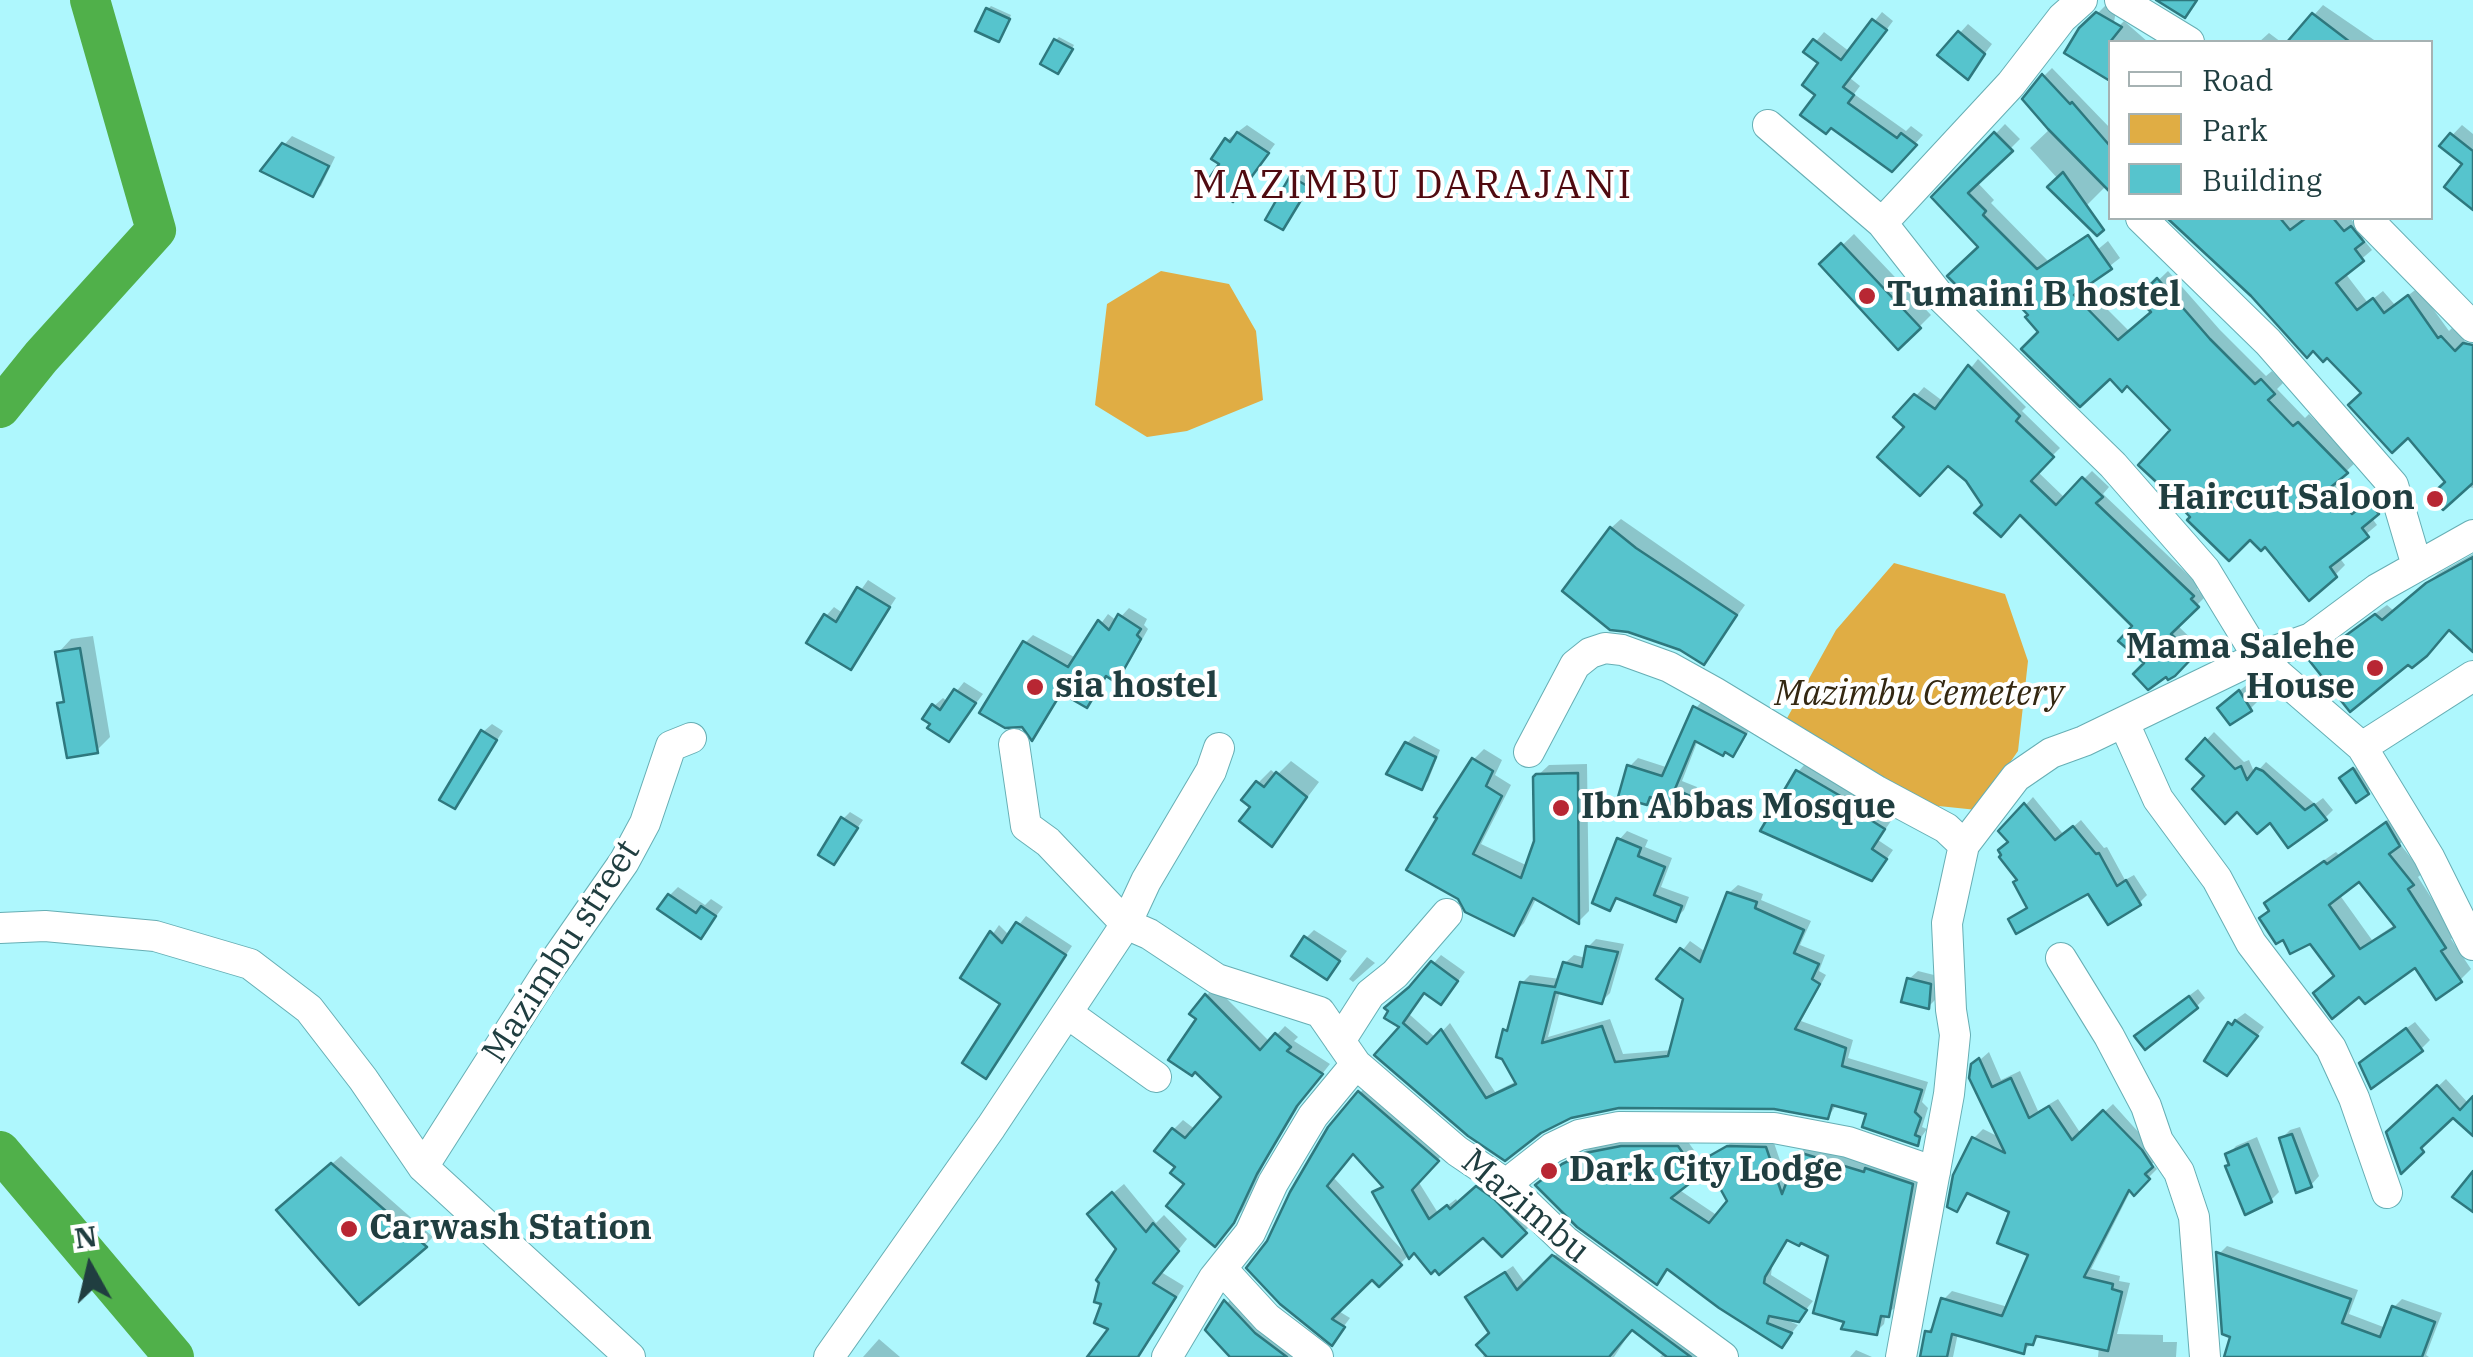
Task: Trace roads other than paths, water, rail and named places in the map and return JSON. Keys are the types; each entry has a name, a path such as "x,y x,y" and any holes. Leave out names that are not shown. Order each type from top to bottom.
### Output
{"street":[{"path":"1882,223 2011,84 2062,18 2082,0"},
{"path":"2120,0 2186,40"},
{"path":"1768,125 1882,223 1937,293 2112,465 2192,555 2258,657 2362,747 2429,857 2461,894 2473,945"},
{"path":"2143,220 2268,342 2393,485 2417,566"},
{"path":"2369,220 2473,327"},
{"path":"1901,1357 1949,1094 1955,1036 1948,923 1964,845 2016,777 2051,753 2258,657 2311,638 2376,590 2473,535"},
{"path":"1529,752 1575,665 1590,653 1605,648 1622,650 1669,668 1714,692 1876,791 1946,828 1964,845"},
{"path":"2362,747 2473,676"},
{"path":"2124,722 2158,800 2216,878 2252,943 2331,1048 2354,1098 2388,1193"},
{"name":"Mazimbu street","path":"423,1167 546,974 624,862 644,823 671,746 691,738"},
{"path":"1014,744 1026,826 1048,842 1126,924"},
{"path":"829,1357 1068,1014 1126,924 1146,881 1212,770 1219,748"},
{"path":"1167,1357 1222,1269 1250,1233 1348,1052 1370,994 1395,974 1447,914"},
{"name":"Mazimbu","path":"1126,924 1149,934 1217,979 1320,1012 1348,1052 1458,1151 1506,1184 1565,1241 1723,1357"},
{"path":"0,928 45,926 155,936 250,964 309,1009 423,1167 630,1357"},
{"path":"2061,958 2116,1048 2146,1106 2158,1141 2179,1172 2194,1217 2204,1357"},
{"path":"1068,1014 1156,1077"},
{"path":"1506,1184 1552,1148 1579,1134 1618,1128 1774,1128 1848,1142 1935,1172"},
{"path":"1222,1269 1267,1318 1318,1357"}],"waterway":[{"path":"0,408 156,230 90,0"},
{"path":"0,1151 174,1357"}],"place":[{"name":"Tumaini B hostel","path":"1867,296"},
{"name":"Haircut Saloon","path":"2435,499"},
{"name":"Mama Salehe House","path":"2375,668"},
{"name":"sia hostel","path":"1035,687"},
{"name":"Ibn Abbas Mosque","path":"1561,808"},
{"name":"Dark City Lodge","path":"1549,1171"},
{"name":"Carwash Station","path":"349,1229"}],"district":[{"name":"MAZIMBU DARAJANI","path":"1413,186"}],"park label":[{"name":"Mazimbu Cemetery","path":"1919,695"}]}
